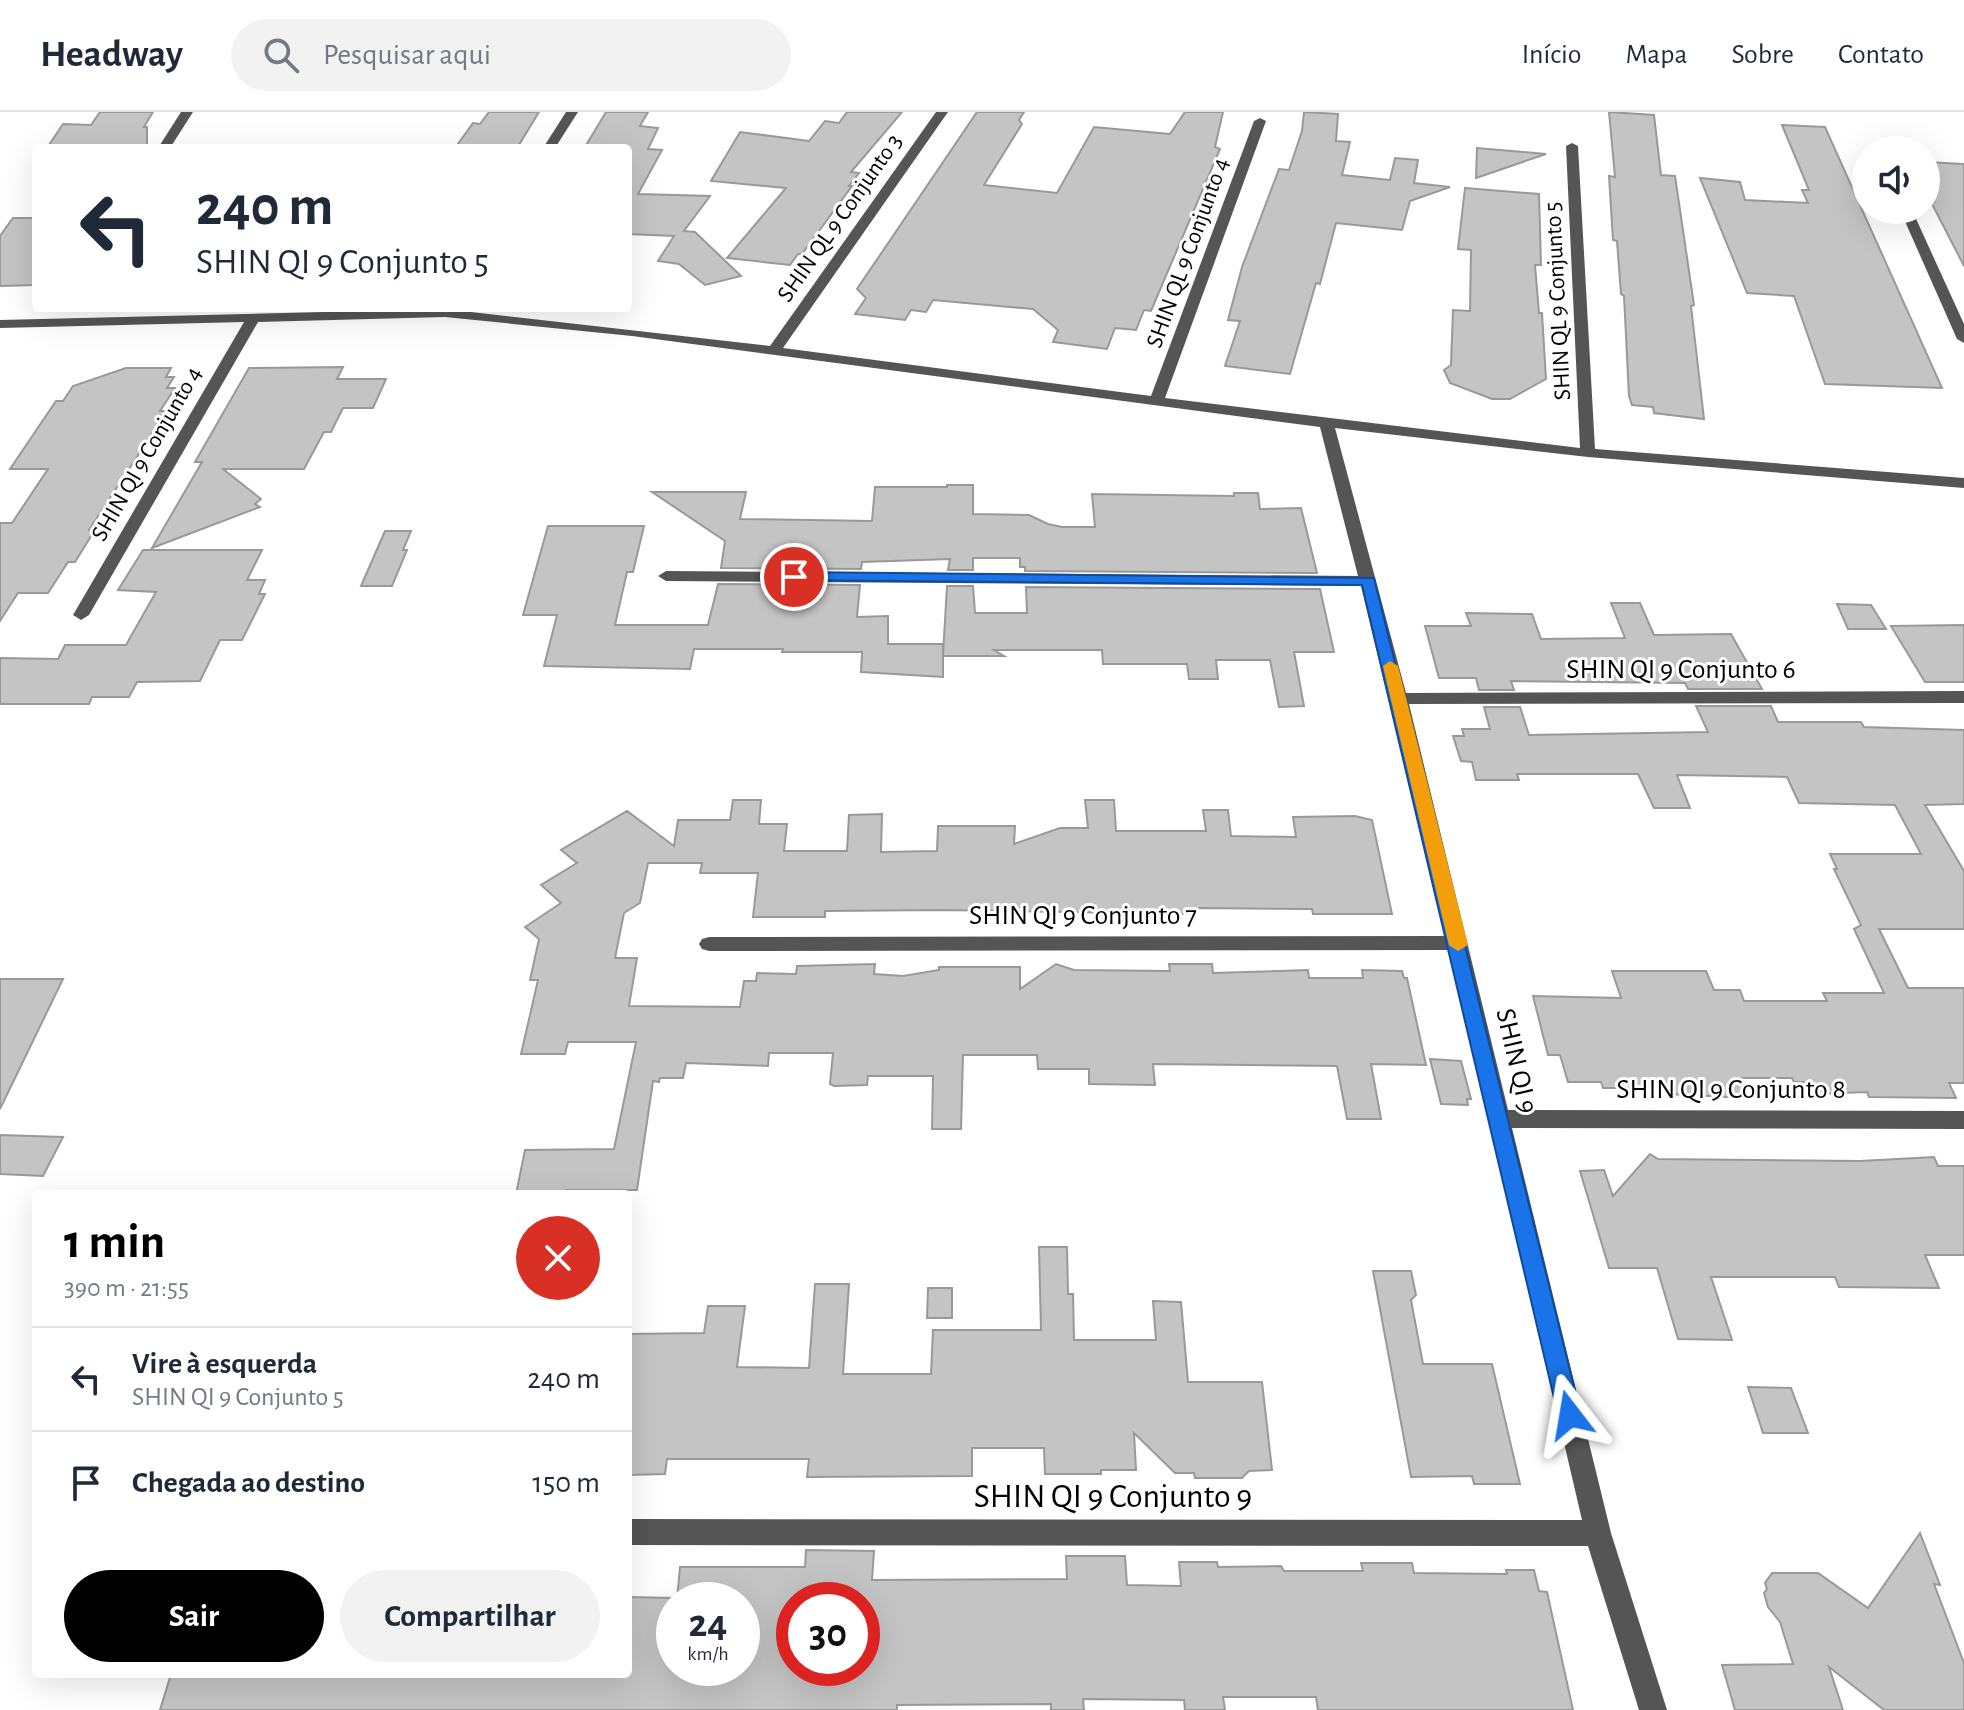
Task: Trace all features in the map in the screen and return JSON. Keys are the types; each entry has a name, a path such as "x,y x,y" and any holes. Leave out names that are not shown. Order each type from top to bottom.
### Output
{"street":[{"path":"167,144 187,112"},
{"path":"552,144 572,112"},
{"name":"SHIN QL 9 Conjunto 3","path":"774,350 942,112"},
{"name":"SHIN QL 9 Conjunto 4","path":"1157,400 1260,121"},
{"name":"SHIN QL 9 Conjunto 5","path":"1572,146 1588,453"},
{"path":"1912,224 1964,339"},
{"path":"0,324 60,315 254,317 392,312"},
{"path":"463,312 1326,423 1588,453 1964,483"},
{"name":"SHIN QI 9 Conjunto 4","path":"81,615 254,317"},
{"name":"SHIN QI 9","path":"1326,423 1399,699 1598,1533 1653,1710"},
{"path":"666,576 1369,581"},
{"name":"SHIN QI 9 Conjunto 6","path":"1399,699 1964,697"},
{"name":"SHIN QI 9 Conjunto 7","path":"709,944 1458,943"},
{"name":"SHIN QI 9 Conjunto 8","path":"1498,1119 1964,1120"},
{"name":"SHIN QI 9 Conjunto 9","path":"632,1532 1598,1533"}],"building":[{"path":"100,112 153,112 144,127 147,127 147,144 50,144 63,124 91,125"},
{"path":"489,112 539,112 519,144 458,144 473,123 480,124"},
{"path":"606,112 648,112 640,126 658,128 648,149 662,150 638,194 710,196 684,231 695,232 741,276 705,285 679,264 658,261 674,236 632,234 632,144 587,144"},
{"path":"847,112 902,112 851,172 859,173 802,254 798,254 790,265 727,258 786,188 711,181 740,132 809,141 825,121 839,123"},
{"path":"977,112 1024,112 1019,120 1022,124 984,185 1057,193 1094,127 1170,134 1185,112 1223,112 1215,147 1220,149 1151,311 1144,310 1136,330 1115,328 1107,349 1053,342 1058,330 1033,309 933,300 926,312 911,310 905,320 855,314 866,298 857,289"},
{"path":"1304,112 1338,114 1336,141 1350,142 1342,175 1390,180 1395,158 1418,160 1414,183 1450,187 1410,201 1402,230 1336,223 1320,284 1316,283 1290,374 1225,366 1240,321 1228,320 1242,267 1279,169 1289,170 1302,131"},
{"path":"1609,112 1654,115 1661,175 1675,176 1694,305 1691,306 1704,419 1654,413 1653,407 1632,405 1629,396 1624,296 1621,294 1617,241 1613,240 1609,176 1615,177"},
{"path":"1782,125 1825,127 1852,187 1852,224 1868,224 1942,388 1825,384 1794,296 1747,293 1700,178 1740,182 1745,200 1808,203 1802,190 1809,190"},
{"path":"1477,148 1546,154 1476,178"},
{"path":"1940,163 1964,164 1964,266 1940,219"},
{"path":"1465,188 1539,194 1541,265 1535,265 1546,379 1510,399 1492,399 1450,383 1444,370 1451,365 1453,310 1470,311 1471,250 1458,249"},
{"path":"13,218 32,218 32,285 0,286 0,236"},
{"path":"343,367 337,379 386,379 373,408 343,408 331,432 324,432 304,469 223,469 261,499 255,504 260,507 152,548 202,462 195,462 249,368"},
{"path":"126,368 171,368 166,377 174,377 167,388 175,388 160,411 167,411 89,530 93,533 75,562 68,562 48,593 18,593 0,621 0,523 12,523 48,469 10,469 56,401 63,401 73,386"},
{"path":"973,485 973,514 1029,515 1062,527 1095,527 1092,494 1234,496 1234,493 1258,493 1260,509 1301,508 1317,573 1025,571 1025,567 1020,567 1020,558 973,558 973,570 948,570 950,559 862,562 861,569 721,568 725,541 652,492 746,492 740,519 872,521 875,487"},
{"path":"548,526 644,526 633,572 627,572 615,625 708,625 718,584 860,585 857,617 888,616 888,644 943,644 943,655 947,586 973,586 975,613 1027,613 1026,587 1320,589 1334,652 1294,652 1304,706 1279,707 1270,660 1216,660 1218,679 1189,679 1187,664 1103,664 1102,650 994,650 1004,656 943,656 943,677 861,672 862,652 782,652 783,649 694,649 690,669 544,666 557,615 523,615"},
{"path":"385,531 411,531 403,550 407,550 392,586 361,586"},
{"path":"143,550 262,550 247,580 265,580 259,594 265,594 242,640 220,640 200,681 137,682 129,697 92,697 89,704 0,704 0,658 58,659 65,645 126,645 156,592 118,590"},
{"path":"1611,603 1640,603 1654,635 1731,634 1762,689 1688,689 1685,683 1511,681 1514,690 1479,690 1476,678 1439,678 1425,626 1471,626 1466,613 1532,614 1541,639 1625,638"},
{"path":"1837,604 1871,605 1886,629 1848,629"},
{"path":"1964,625 1964,682 1925,682 1891,626"},
{"path":"1696,706 1771,706 1778,722 1861,722 1864,727 1964,730 1964,804 1925,805 1964,871 1964,929 1879,929 1908,988 1964,988 1964,1083 1949,1083 1956,1098 1869,1097 1867,1092 1816,1094 1810,1082 1794,1082 1792,1078 1740,1078 1748,1098 1667,1094 1664,1088 1603,1088 1601,1082 1568,1082 1560,1055 1548,1055 1533,996 1621,998 1612,971 1706,971 1714,990 1740,990 1744,1001 1827,1001 1823,993 1884,993 1854,929 1861,925 1830,854 1921,854 1895,805 1799,803 1787,777 1677,775 1690,808 1654,808 1638,774 1517,774 1519,780 1476,780 1472,762 1461,761 1453,736 1464,736 1462,729 1490,729 1484,707 1520,707 1529,735 1708,732"},
{"path":"733,800 761,800 759,824 787,824 784,851 847,851 849,815 882,814 881,852 937,851 938,826 1015,826 1014,844 1060,828 1088,828 1085,800 1114,800 1116,831 1206,831 1203,810 1228,810 1231,836 1296,837 1293,817 1355,816 1372,820 1392,914 1313,914 1312,909 1197,908 1197,914 942,910 825,911 825,917 753,917 758,873 700,873 702,863 648,863 640,903 624,913 615,958 637,958 629,1006 740,1007 744,981 756,981 757,973 796,974 797,966 875,964 874,974 903,976 939,970 939,967 1020,967 1020,989 1056,964 1074,970 1170,971 1169,964 1212,964 1213,973 1308,970 1309,978 1363,978 1362,970 1402,971 1404,978 1407,978 1426,1065 1371,1064 1381,1119 1347,1119 1337,1066 1153,1064 1155,1085 1089,1084 1089,1069 1038,1069 1037,1055 963,1055 961,1129 932,1129 933,1076 868,1076 867,1085 834,1086 830,1084 833,1053 769,1053 768,1066 686,1063 683,1078 653,1081 637,1190 517,1190 525,1150 614,1149 636,1042 568,1042 565,1054 521,1054 538,980 530,980 539,939 525,927 561,903 541,885 577,863 561,850 627,811 674,846 678,820 730,820"},
{"path":"0,979 63,979 0,1109"},
{"path":"1430,1059 1461,1061 1471,1099 1467,1099 1468,1105 1441,1104"},
{"path":"0,1135 63,1137 43,1176 0,1174"},
{"path":"1650,1154 1658,1159 1860,1161 1934,1157 1938,1166 1964,1166 1964,1255 1925,1255 1939,1288 1839,1287 1835,1277 1711,1277 1732,1340 1678,1339 1657,1268 1609,1268 1580,1171 1604,1170 1613,1196"},
{"path":"1039,1247 1067,1247 1068,1294 1073,1294 1074,1340 1156,1340 1153,1301 1181,1302 1188,1382 1262,1382 1272,1470 1249,1471 1242,1478 1195,1478 1194,1473 1175,1473 1134,1433 1136,1470 1101,1470 1101,1474 1045,1474 1044,1448 972,1448 972,1476 807,1477 809,1459 667,1459 665,1474 632,1475 632,1334 704,1333 708,1306 745,1306 737,1367 809,1368 815,1284 849,1284 843,1374 931,1374 933,1330 1041,1330"},
{"path":"1373,1271 1411,1271 1416,1295 1411,1300 1423,1364 1492,1364 1520,1484 1474,1484 1472,1476 1411,1477"},
{"path":"928,1288 952,1288 952,1318 927,1318"},
{"path":"1748,1387 1791,1388 1808,1433 1763,1433"},
{"path":"1920,1533 1940,1585 1934,1584 1964,1663 1964,1710 1884,1710 1829,1667 1843,1710 1735,1710 1722,1665 1793,1664 1780,1622 1768,1607 1764,1593 1767,1589 1765,1583 1772,1573 1818,1573 1868,1608"},
{"path":"806,1550 874,1551 872,1580 1067,1579 1066,1556 1125,1556 1127,1585 1181,1586 1179,1562 1217,1562 1218,1567 1281,1566 1284,1571 1363,1571 1361,1563 1412,1563 1414,1573 1507,1574 1506,1570 1534,1570 1539,1591 1547,1592 1573,1710 1318,1710 1316,1697 1223,1697 1225,1710 1185,1710 1184,1700 1083,1699 1084,1710 1051,1710 1051,1704 897,1705 897,1710 160,1710 170,1678 632,1678 632,1597 656,1598 656,1686 760,1686 760,1582 679,1582 680,1567 805,1567"}],"slow traffic":[{"path":"1390,666 1458,945"}],"route":[{"path":"794,577 1369,581 1570,1415"}]}
